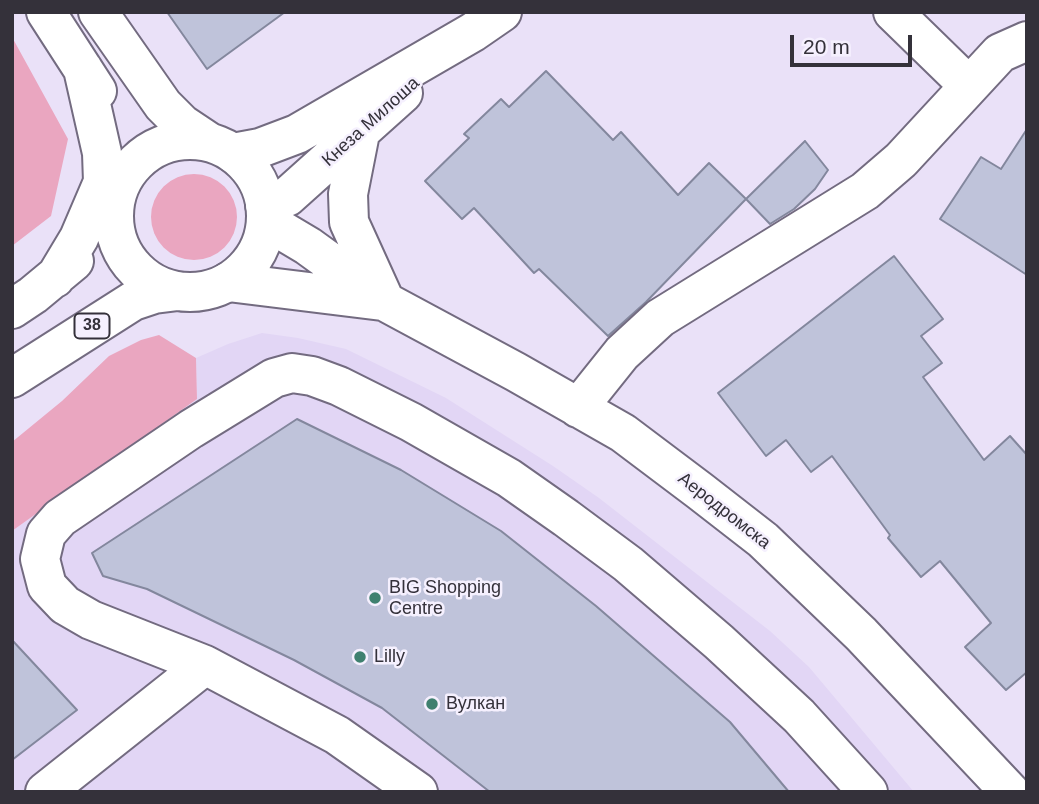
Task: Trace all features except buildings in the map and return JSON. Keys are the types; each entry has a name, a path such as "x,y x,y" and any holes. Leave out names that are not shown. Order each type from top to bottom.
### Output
{"street":[{"path":"46,12 119,123 129,169 145,155 165,144 187,140 221,148"},
{"path":"98,12 163,105 182,124 248,167 259,185 265,213 260,245 247,266 228,282"},
{"path":"893,12 969,86"},
{"name":"Кнеза Милоша","path":"221,148 260,148 298,134 488,22"},
{"name":"Кнеза Милоша","path":"265,213 287,197 361,128 488,22"},
{"path":"578,408 622,353 660,318 864,191 901,160 1000,52 1027,41"},
{"path":"55,278 79,238 103,182 102,153 83,69"},
{"path":"361,128 348,194 349,222 384,301"},
{"name":"38","path":"12,309 55,278 80,255 114,209 129,169"},
{"name":"38","path":"114,209 115,232 123,253 137,272 156,285 178,291"},
{"name":"Аеродромска","path":"265,213 384,301 623,433 763,540 861,634 1010,792"},
{"name":"38","path":"12,378 133,301 154,294 204,291 228,282"},
{"name":"Аеродромска","path":"228,282 384,301"},
{"path":"418,792 337,735 205,666 90,620 65,605 47,586 40,559 46,534 60,517 249,392 274,378 292,373 312,376 381,407 509,478 607,549 719,642 799,716 868,792"},
{"path":"45,792 205,666"}],"shaded area":[{"path":"12,37 68,139 51,216 12,246"},
{"path":"194,174 218,181 230,193 237,217 230,241 218,253 194,260 170,253 158,241 151,217 158,193 170,181"},
{"path":"262,333 346,349 446,398 599,498 770,631 809,667 914,792 12,792 12,531 197,399 196,358"},
{"path":"159,335 196,358 197,399 12,531 12,442 62,401 109,356 141,340"}],"place":[{"name":"BIG Shopping Centre","path":"375,598"},
{"name":"Lilly","path":"360,657"},
{"name":"Вулкан","path":"432,704"}]}
